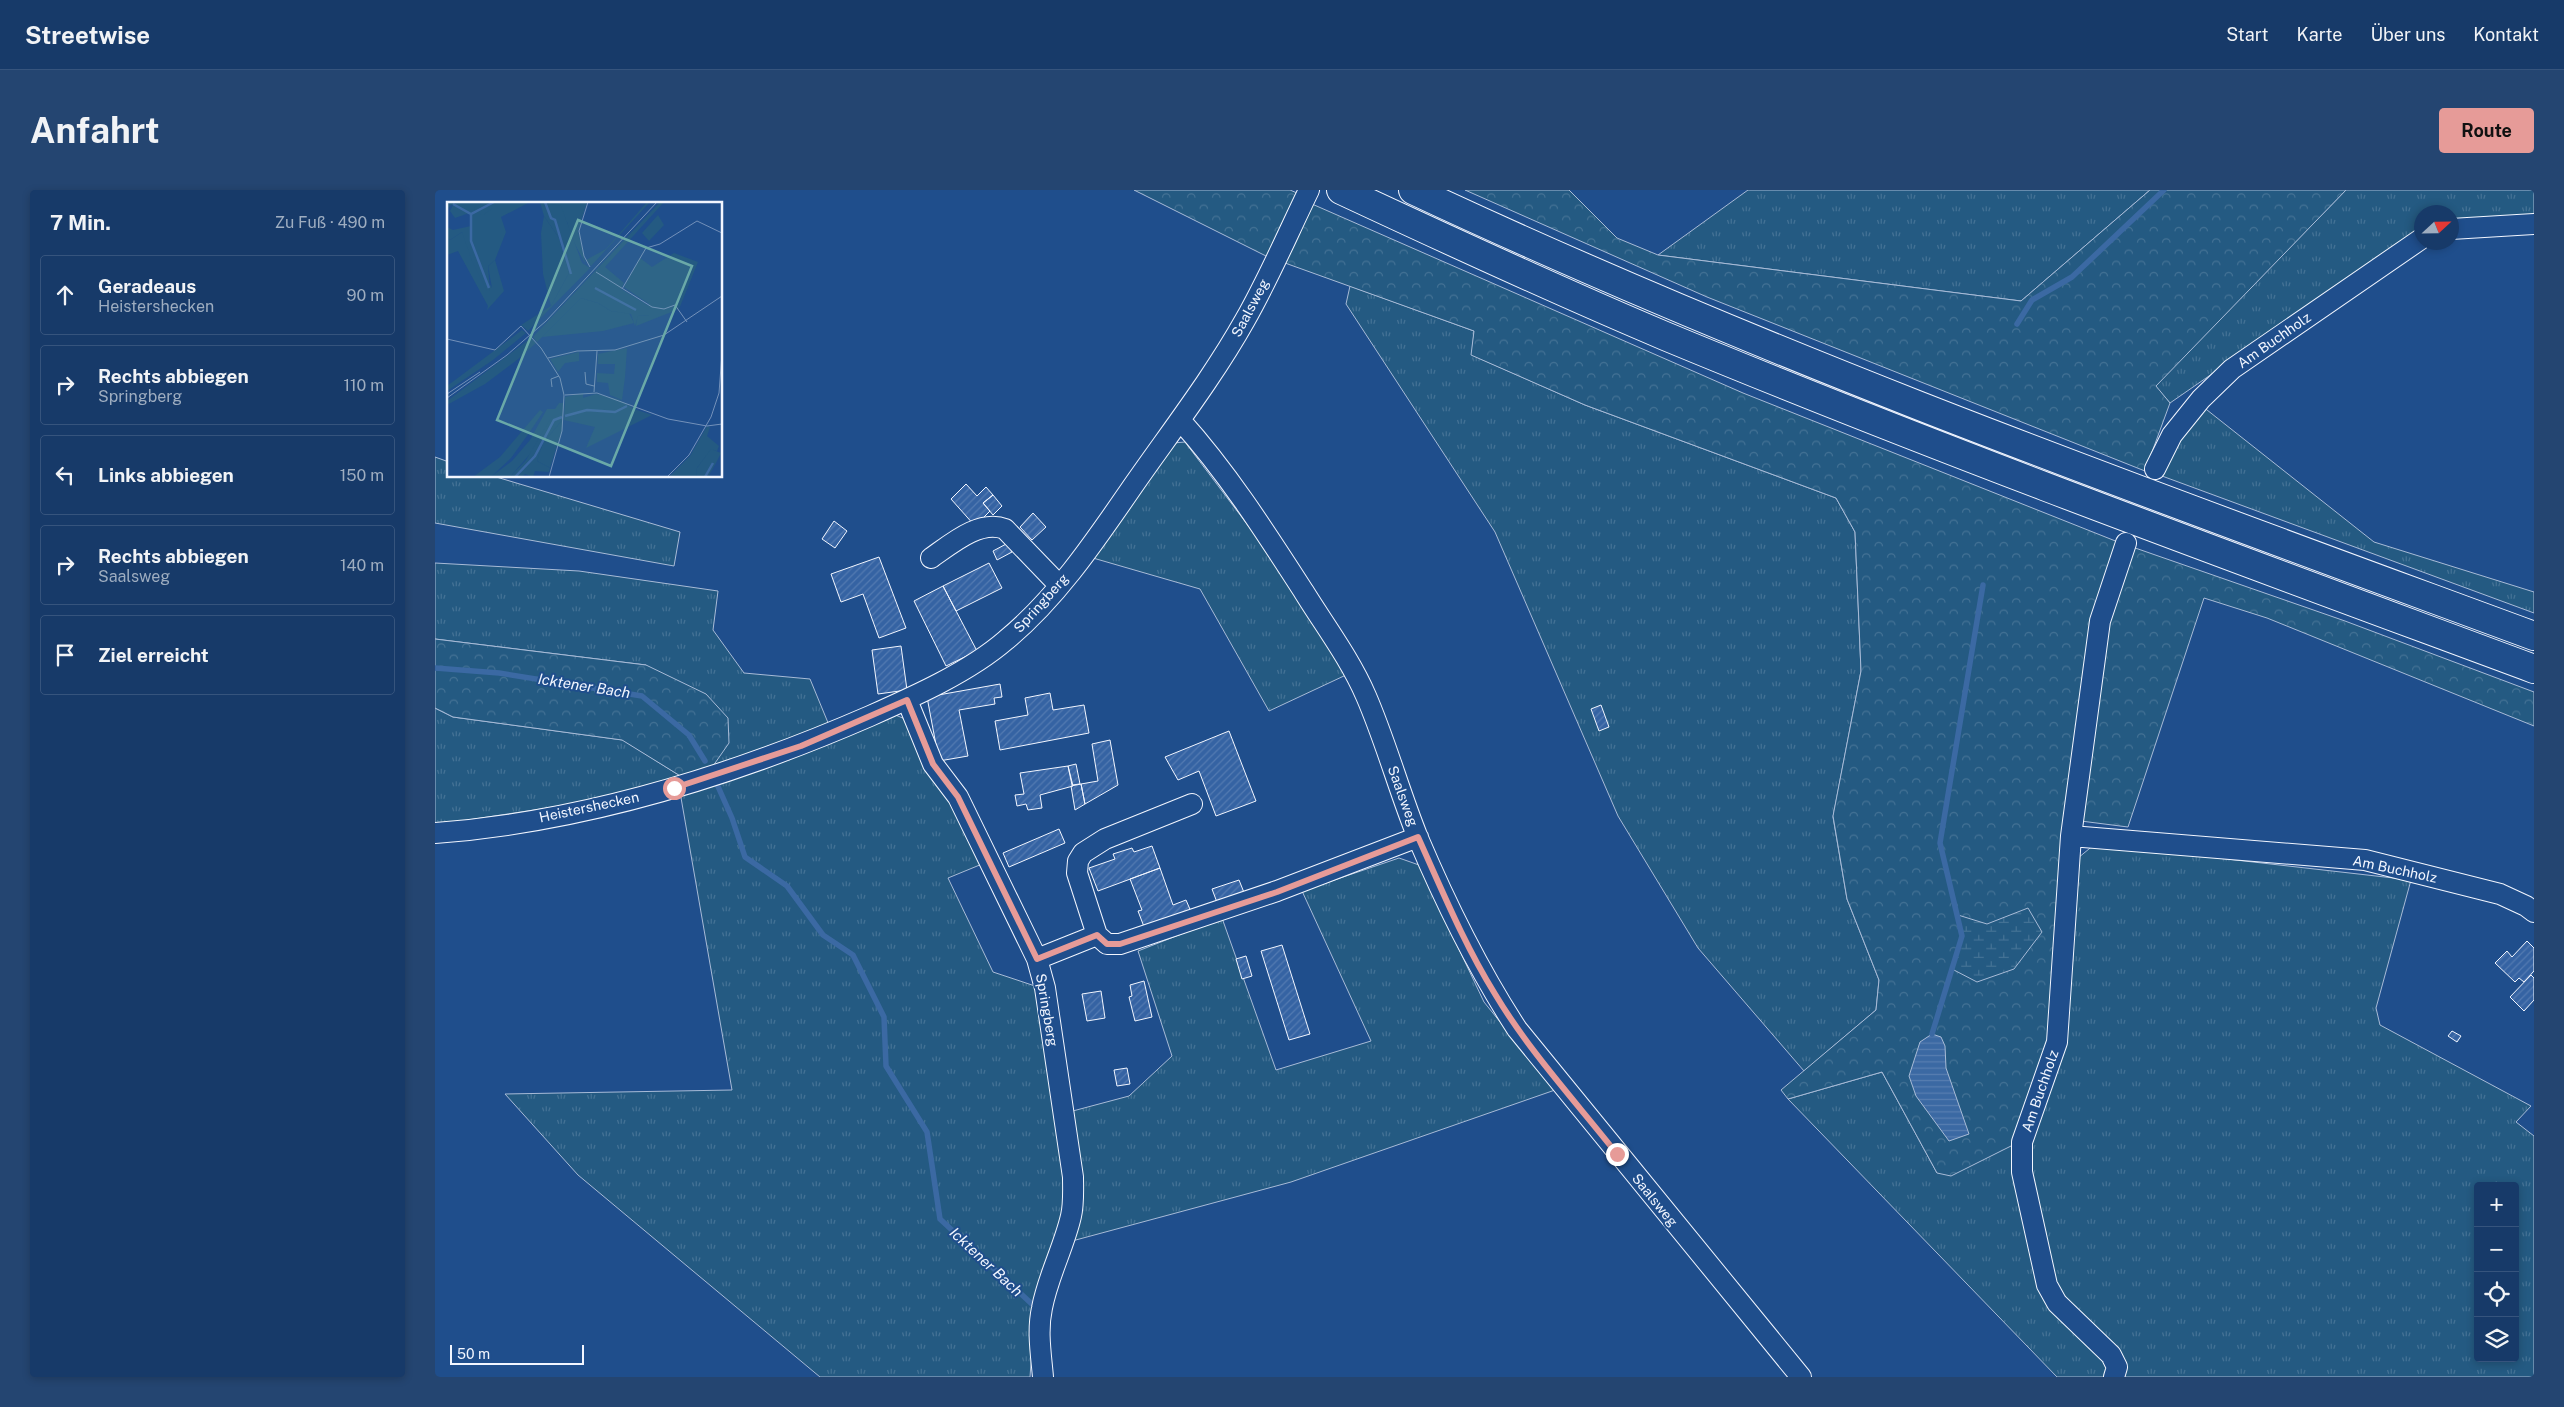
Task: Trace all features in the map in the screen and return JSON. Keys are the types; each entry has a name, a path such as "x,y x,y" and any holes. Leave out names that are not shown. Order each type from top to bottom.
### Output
{"highway":[{"path":"1341,190 1501,264 1662,334 1834,405 2126,518 2534,669"},
{"path":"1413,190 1586,268 1857,381 2142,492 2534,636"}],"street":[{"name":"Saalsweg","path":"1309,190 1245,321 1178,422 1196,437 1270,539 1347,659 1366,695 1418,837 1465,941 1517,1029 1801,1377"},
{"path":"2459,229 2534,224"},
{"name":"Am Buchholz","path":"2155,469 2172,434 2201,399 2232,368 2414,244"},
{"name":"Springberg","path":"1043,1377 1039,1335 1041,1310 1047,1284 1071,1216 1073,1177 1045,988 1037,959 958,797 933,764 907,700 963,669 1005,641 1047,601 1109,521 1178,422"},
{"path":"931,558 966,535 985,528 998,526 1005,530 1059,585"},
{"name":"Am Buchholz","path":"2114,1377 2117,1367 2111,1355 2057,1303 2047,1285 2022,1172 2022,1142 2057,1042 2071,836 2100,621 2126,543"},
{"name":"Heistershecken","path":"435,833 578,812 674,788 801,746 907,700"},
{"path":"1192,804 1105,839 1083,853 1078,861 1077,873 1097,935 1107,944 1120,944 1277,892 1418,837"},
{"name":"Am Buchholz","path":"2071,836 2365,860 2500,894 2526,906 2534,912"},
{"path":"1037,959 1097,935"}],"green space":[{"path":"1134,190 1290,190 1297,193 1268,257"},
{"path":"1465,190 1569,190 1617,238 1658,255 2021,301 2150,190 2346,190 2156,386 2170,403 2145,471 1707,297"},
{"path":"1748,190 2150,190 2021,301 1658,255"},
{"path":"2346,190 2534,190 2534,216 2459,221 2459,205 2414,205 2414,234 2170,403 2155,386"},
{"path":"1312,204 1743,393 2118,542 2345,621 2534,692 2534,726 2267,618 2204,598 2128,827 2065,819 2049,1043 2013,1145 1951,1176 1937,1173 1882,1072 1788,1099 1781,1090 1876,1010 1879,980 1847,899 1833,816 1861,671 1855,532 1836,498 1585,405 1471,355 1474,331 1285,263"},
{"path":"1350,286 1474,331 1472,355 1585,405 1836,498 1855,532 1861,671 1833,817 1847,899 1879,980 1876,1010 1804,1071 1698,948 1618,816 1495,532 1346,304"},
{"path":"2202,406 2374,542 2534,592 2534,613 2162,476 2180,438"},
{"path":"1185,442 1259,540 1346,675 1269,711 1200,589 1093,558 1173,443"},
{"path":"435,457 447,461 447,478 500,478 680,532 674,566 435,523"},
{"path":"435,563 579,571 718,591 713,630 744,673 810,679 831,730 713,766 646,665 435,639"},
{"path":"435,639 646,665 706,694 728,718 729,743 713,766 682,777 622,740 453,717 435,708"},
{"path":"435,708 453,717 623,740 682,777 580,803 435,825"},
{"path":"893,714 905,719 987,862 948,878 993,972 1035,986 1067,1195 1033,1335 1030,1377 820,1377 578,1175 505,1094 732,1090 680,792"},
{"path":"2095,844 2411,880 2376,1008 2380,1025 2531,1106 2516,1122 2534,1136 2534,1377 2057,1377 1788,1099 1882,1072 1937,1173 2078,858"},
{"path":"1399,858 1419,865 1484,1002 1555,1090 1291,1182 1072,1241 1069,1112 1129,1096 1172,1056 1138,951 1222,918 1276,1070 1371,1041 1302,891"},
{"path":"2028,908 2042,932 2014,969 1977,982 1952,969 1962,936 1958,915 1987,924"}],"shaded area":[{"path":"1932,1034 1941,1037 1945,1046 1946,1068 1969,1134 1949,1141 1916,1096 1909,1076 1920,1042"}],"building":[{"path":"966,484 977,496 986,487 993,495 983,503 990,511 975,526 951,499"},
{"path":"993,495 1002,506 993,515 983,503"},
{"path":"1033,513 1046,527 1032,540 1020,527"},
{"path":"834,521 847,531 835,548 822,539"},
{"path":"1008,543 1012,552 997,560 993,551"},
{"path":"879,557 906,628 879,638 863,594 841,602 831,574"},
{"path":"989,563 1002,588 956,611 943,586"},
{"path":"943,586 977,651 946,666 914,601"},
{"path":"901,646 907,690 878,694 872,650"},
{"path":"1000,684 1002,697 994,698 995,704 959,710 968,756 939,761 927,697"},
{"path":"1050,693 1053,710 1084,705 1089,733 1000,750 995,721 1028,715 1025,698"},
{"path":"1601,705 1609,727 1599,731 1591,709"},
{"path":"1229,731 1256,801 1216,816 1199,771 1178,780 1165,757"},
{"path":"1110,740 1118,785 1085,804 1081,784 1098,781 1092,744"},
{"path":"1076,764 1080,784 1072,785 1068,766"},
{"path":"1068,766 1073,786 1040,795 1042,808 1028,810 1026,804 1017,806 1015,795 1024,794 1020,773"},
{"path":"1081,784 1085,804 1075,810 1071,786"},
{"path":"1059,829 1065,843 1009,867 1003,853"},
{"path":"1152,846 1160,868 1098,891 1089,868 1115,859 1113,854 1132,848 1134,852"},
{"path":"1160,868 1173,905 1186,900 1192,914 1146,932 1138,911 1142,910 1130,879"},
{"path":"1239,880 1245,895 1218,905 1212,889"},
{"path":"2527,941 2534,948 2534,971 2524,982 2519,978 2515,982 2495,963 2507,951 2512,957"},
{"path":"1282,945 1310,1034 1289,1040 1261,951"},
{"path":"1246,956 1252,976 1242,979 1236,959"},
{"path":"2531,975 2534,978 2534,1000 2524,1011 2510,997"},
{"path":"1144,981 1152,1017 1135,1021 1129,997 1132,996 1130,985"},
{"path":"1101,991 1105,1018 1087,1021 1082,994"},
{"path":"2452,1031 2461,1036 2457,1042 2448,1036"},
{"path":"1127,1068 1130,1084 1117,1086 1114,1070"}],"waterway":[{"path":"2017,324 2032,300 2072,277 2164,190"},
{"path":"1932,1034 1962,936 1940,843 1983,585"},
{"name":"Icktener Bach","path":"435,668 499,673 642,696 689,735 705,761"},
{"name":"Icktener Bach","path":"716,782 732,818 745,857 787,886 823,935 853,955 884,1017 886,1066 927,1132 940,1219 1034,1306"}],"route":[{"path":"674,788 801,746 907,700 921,739 933,764 958,797 1037,959 1097,935 1107,944 1120,944 1277,892 1418,837 1465,941 1495,994 1517,1029 1617,1154"}]}
